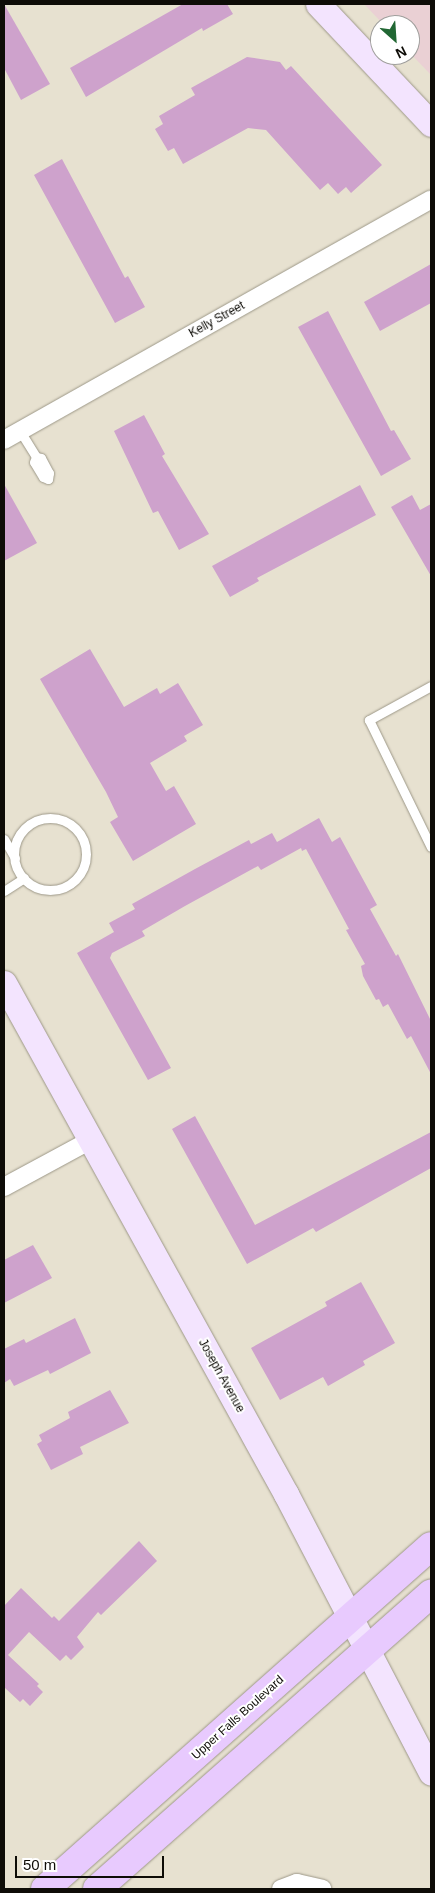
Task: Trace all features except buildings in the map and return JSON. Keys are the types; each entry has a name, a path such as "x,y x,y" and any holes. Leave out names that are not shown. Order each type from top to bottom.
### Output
{"main road":[{"path":"318,4 431,124"},
{"name":"Joseph Avenue","path":"4,983 286,1494 431,1772"},
{"name":"Upper Falls Boulevard","path":"45,1889 431,1546"},
{"path":"97,1889 431,1593"}],"street":[{"name":"Kelly Street","path":"4,440 431,200"},
{"path":"4,1187 91,1140"},
{"path":"280,1889 297,1883 322,1889"}],"lane":[{"path":"20,430 36,456"},
{"path":"431,686 369,720 431,847"},
{"path":"4,839 24,878 38,888 49,890 72,882 86,861 82,837 64,820 42,818 22,830 16,840 15,858"},
{"path":"4,891 24,878"}],"shaded area":[{"path":"364,4 431,4 431,75 420,63 420,15 374,15"}]}
